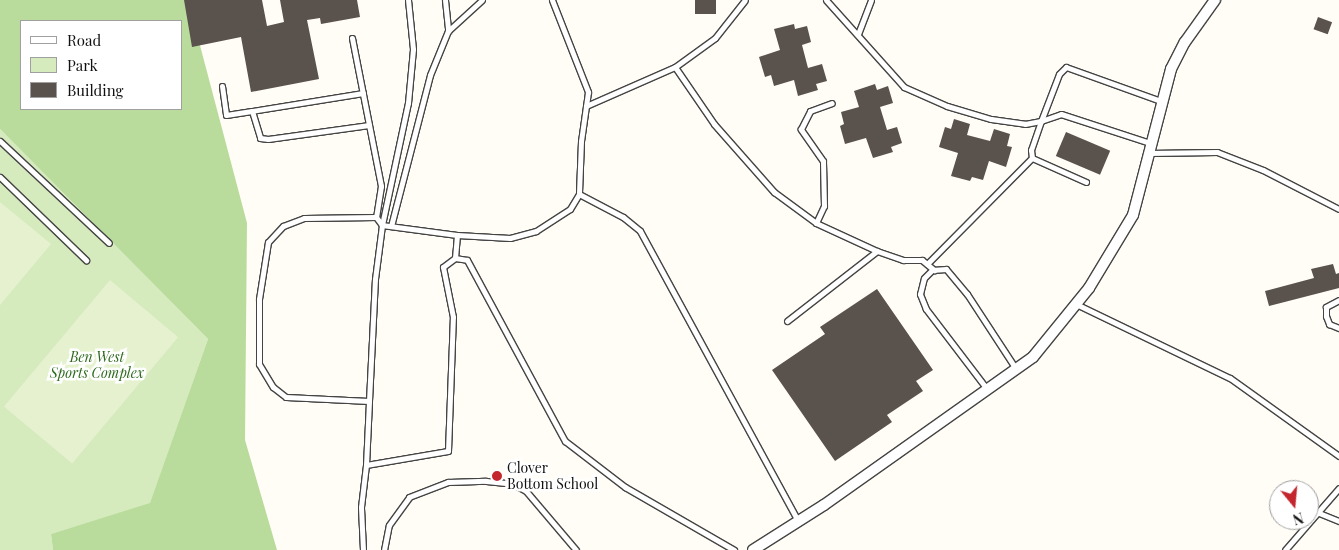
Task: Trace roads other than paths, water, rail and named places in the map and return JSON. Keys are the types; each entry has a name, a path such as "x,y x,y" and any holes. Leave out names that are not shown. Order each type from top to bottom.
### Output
{"street":[{"path":"753,550 798,522 1033,357 1076,304 1132,215 1171,69 1185,42 1215,0"}],"lane":[{"path":"363,550 361,506 366,465 375,279 382,225 408,103 413,48 408,0"},
{"path":"446,0 448,31"},
{"path":"391,226 430,75 448,31 482,0"},
{"path":"352,38 381,186 376,217 382,225 457,236 510,238 536,231 570,209 579,194 581,141 588,92 552,0"},
{"path":"586,106 675,67 715,38 745,0"},
{"path":"826,0 904,87 947,106 991,119 1025,124 1061,114 1149,148 1217,152 1263,170 1339,209"},
{"path":"858,34 871,0"},
{"path":"675,67 714,124 774,192 816,223 877,251 927,264 934,270"},
{"path":"1032,158 1031,150 1041,121 1059,74 1066,67 1161,101"},
{"path":"222,86 226,114 363,94"},
{"path":"816,223 824,206 823,161 801,129 810,111 832,103"},
{"path":"252,111 260,138 268,139 369,125"},
{"path":"0,141 109,243"},
{"path":"1032,158 1086,182"},
{"path":"927,264 1032,158"},
{"path":"0,178 86,260"},
{"path":"579,194 617,213 640,231 798,522"},
{"path":"369,401 286,398 272,388 260,364 259,299 268,242 283,226 304,218 376,217"},
{"path":"455,258 457,236"},
{"path":"787,322 877,251"},
{"path":"366,465 448,451 453,317 443,267 455,258 467,260 565,441 625,487 734,550"},
{"path":"987,389 926,309 920,294 924,278 934,270 946,269 967,294 1016,369"},
{"path":"1339,300 1326,307 1326,316 1329,324 1339,328"},
{"path":"1076,304 1230,378 1339,456"},
{"path":"384,550 389,524 409,497 448,482 486,481 513,484 526,491 576,550"},
{"path":"1339,488 1319,513 1339,521"},
{"path":"1285,550 1303,530"}],"place":[{"name":"Clover Bottom School","path":"497,476"}],"park label":[{"name":"Ben West Sports Complex","path":"97,366"}]}
